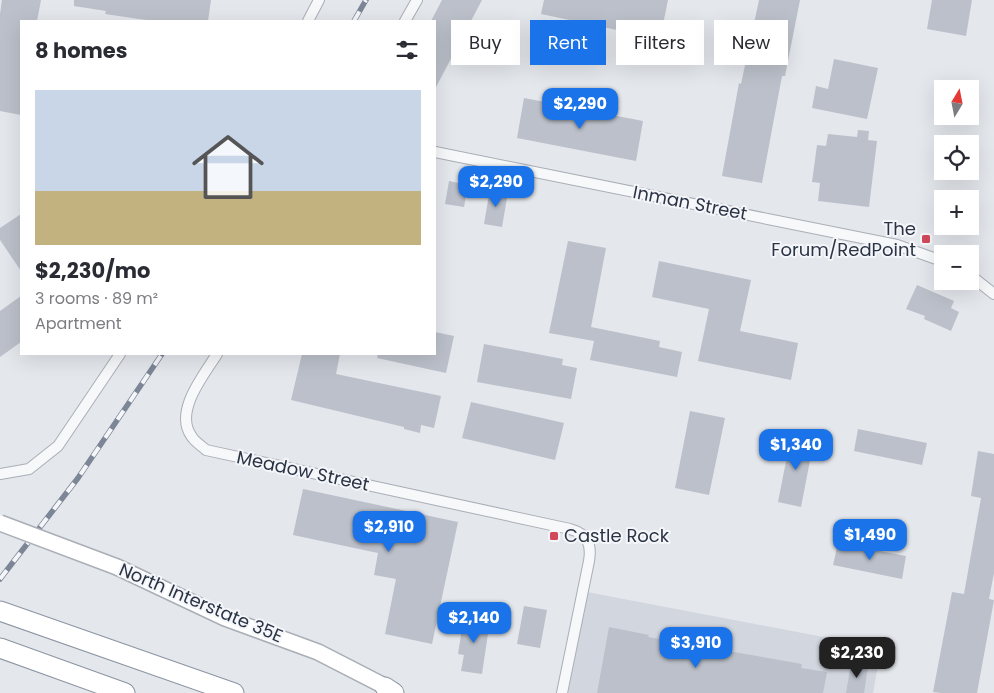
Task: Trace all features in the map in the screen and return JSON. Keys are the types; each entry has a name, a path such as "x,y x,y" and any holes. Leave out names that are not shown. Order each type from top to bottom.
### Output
{"highway":[{"path":"0,611 234,693"},
{"path":"0,648 125,693"}],"main road":[{"name":"North Interstate 35E","path":"0,523 117,567 225,618 318,652 393,691"}],"street":[{"path":"309,20 319,0"},
{"path":"406,20 417,0"},
{"name":"Inman Street","path":"436,152 897,245 934,258"},
{"path":"979,282 994,294"},
{"path":"0,474 29,469 58,446 119,355"},
{"name":"Meadow Street","path":"216,355 190,400 185,417 191,436 206,450 570,529 585,536 591,549 562,693"}],"shaded area":[{"path":"587,592 881,648 873,693 568,693"}],"building":[{"path":"2,0 41,0 37,20 20,20 20,115 0,111 0,14"},
{"path":"74,0 211,0 208,20 146,20 105,14 106,11 74,6"},
{"path":"442,0 482,0 471,20 451,20 451,59 436,87 436,20 432,20"},
{"path":"544,0 668,0 664,20 616,20 616,30 606,28 606,20 570,20 541,14"},
{"path":"759,0 800,0 788,61 788,20 755,20"},
{"path":"932,0 972,0 966,36 927,29"},
{"path":"834,59 878,68 867,119 812,108 816,86 828,89"},
{"path":"745,65 787,65 785,76 782,76 762,183 722,176 739,83 741,84"},
{"path":"524,98 643,121 636,161 517,138"},
{"path":"858,130 869,131 868,140 877,141 869,207 818,201 820,183 812,182 817,145 826,146 828,134 857,137"},
{"path":"449,181 468,185 464,207 445,204"},
{"path":"490,189 508,192 502,227 484,224"},
{"path":"20,215 20,270 0,240 0,228"},
{"path":"568,241 606,248 591,327 660,341 659,347 682,352 677,377 590,360 594,341 549,333"},
{"path":"659,261 751,280 740,331 798,343 791,380 698,361 709,309 652,297"},
{"path":"917,285 954,301 951,308 959,312 951,331 924,319 925,316 906,309"},
{"path":"20,297 20,343 0,357 0,311"},
{"path":"436,332 454,336 446,373 377,358 378,355 436,355"},
{"path":"484,344 563,359 562,365 577,368 571,399 477,382"},
{"path":"302,355 340,355 336,374 441,396 434,428 421,425 420,433 404,429 404,427 291,400"},
{"path":"471,402 564,423 555,460 462,438"},
{"path":"690,411 725,418 709,495 675,488"},
{"path":"858,429 927,443 922,465 854,451"},
{"path":"791,436 814,440 801,507 778,502"},
{"path":"978,451 994,454 994,573 989,599 994,600 977,693 933,692 952,592 964,594 981,498 971,496"},
{"path":"303,489 458,522 432,644 385,634 396,579 374,575 378,553 293,535"},
{"path":"838,543 906,556 902,579 833,565"},
{"path":"524,606 547,610 540,648 517,644"},
{"path":"464,616 490,620 482,674 461,671 464,655 458,654"},
{"path":"609,627 649,635 648,637 802,664 801,668 827,672 823,693 597,693"},
{"path":"851,664 868,667 864,693 846,693"}],"railway":[{"path":"355,20 366,0"},
{"path":"0,579 78,478 161,355"}],"place":[{"name":"The Forum/RedPoint","path":"926,239"},
{"name":"Castle Rock","path":"554,536"}]}
